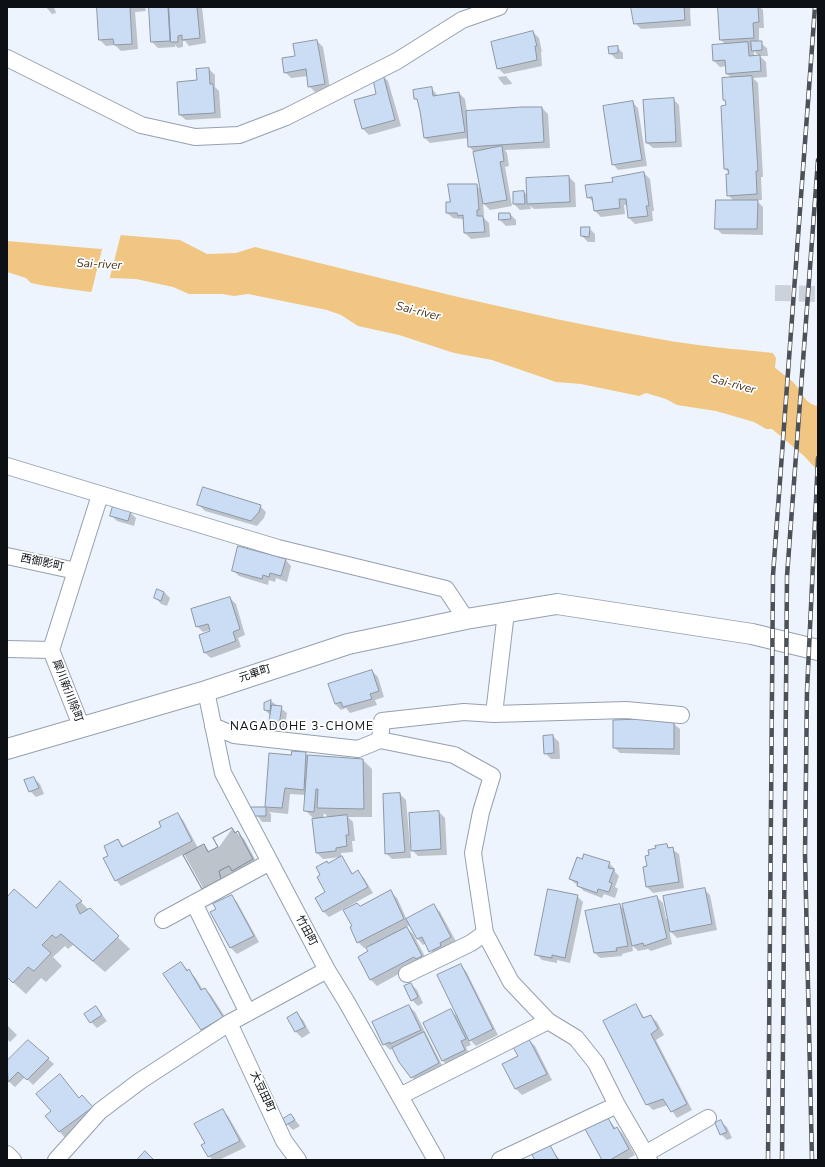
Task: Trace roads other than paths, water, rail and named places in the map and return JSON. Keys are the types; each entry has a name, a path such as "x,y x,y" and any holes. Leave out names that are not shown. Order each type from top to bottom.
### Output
{"street":[{"path":"7,58 141,125 195,137 239,135 286,117 397,61 462,20 498,7"},
{"path":"7,466 278,548 446,589 466,619"},
{"path":"51,650 100,494"},
{"name":"西御影町","path":"7,556 76,571"},
{"name":"元車町","path":"7,749 206,691 348,644 466,619 557,604 752,634 818,650"},
{"path":"494,714 506,612"},
{"name":"犀川新川除町","path":"7,649 51,650 82,728"},
{"name":"竹田町","path":"206,691 223,773 327,970 436,1160"},
{"path":"380,740 382,721 464,712 494,714 626,710 681,715"},
{"path":"213,726 234,735 358,748 380,740 454,755 492,776 481,812 474,853 485,933 511,982 548,1021 576,1038 596,1063 617,1105 647,1157 708,1118"},
{"path":"163,920 270,862"},
{"path":"194,903 248,1013"},
{"path":"407,974 471,944 485,933"},
{"path":"56,1160 100,1110 201,1040 229,1023 327,970"},
{"path":"400,1096 548,1021"},
{"name":"大豆田町","path":"229,1023 284,1140 298,1160"},
{"path":"500,1160 617,1105"},
{"path":"7,1154 13,1160"}],"water":[{"name":"Sai-river","path":"120,235 180,240 207,254 236,253 255,247 456,296 608,330 716,347 773,353 776,358 775,368 793,382 809,403 818,406 818,471 803,455 772,429 766,429 754,422 716,411 677,405 666,399 646,393 639,396 581,384 556,382 492,360 454,353 399,335 358,326 341,315 327,310 248,294 234,296 222,294 189,294 173,287 136,279 110,278 91,292 31,283 26,278 7,272 7,241 101,249"}],"tunnel":[{"path":"775,293 818,294"}],"railway":[{"path":"768,1160 773,575 815,7"},
{"path":"782,1160 787,576 818,160"},
{"path":"812,1160 805,855 807,691 818,458"}],"district":[{"name":"NAGADOHE 3-CHOME","path":"302,727"}]}
